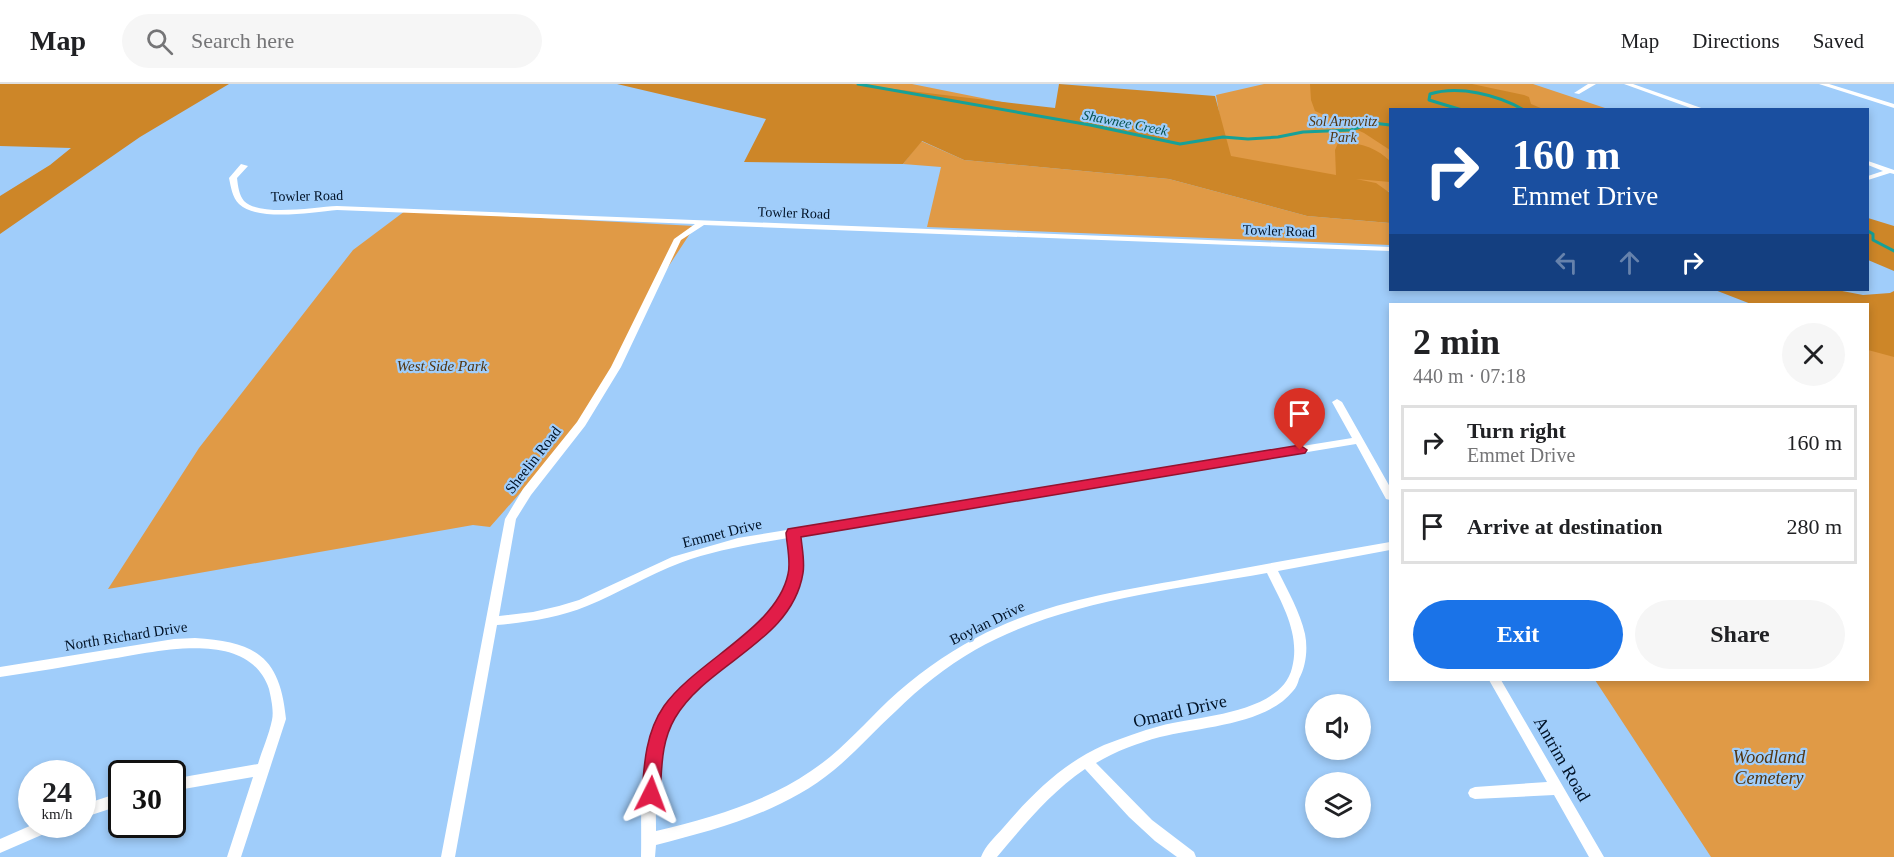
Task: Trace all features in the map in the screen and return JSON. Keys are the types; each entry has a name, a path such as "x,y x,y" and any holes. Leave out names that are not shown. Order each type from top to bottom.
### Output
{"street":[{"path":"1577,93 1593,84"},
{"path":"1627,84 1698,108"},
{"path":"1822,84 1894,106"},
{"path":"1869,164 1892,171"},
{"name":"Towler Road","path":"244,166 233,178 235,195 244,206 258,211 337,208 1389,249"},
{"path":"1869,178 1892,171"},
{"name":"Sheelin Road","path":"448,857 507,532 518,506 581,424 616,367 678,239 688,230 702,223"},
{"path":"1337,402 1389,494"},
{"name":"Emmet Drive","path":"492,621 533,617 560,611 604,594 656,568 697,553 738,542 1359,440"},
{"path":"648,857 654,753 664,722 681,696 693,684 763,627 784,603 796,572 793,533"},
{"name":"Boylan Drive","path":"648,840 740,816 797,789 834,761 904,695 930,674 971,646 1017,623 1090,600 1389,546"},
{"name":"Omard Drive","path":"988,857 1042,794 1086,761 1133,740 1255,711 1273,702 1287,689 1299,667 1300,643 1296,626 1271,568"},
{"name":"North Richard Drive","path":"0,672 174,644 200,642 240,650 254,658 268,671 276,685 279,700 276,732 263,769"},
{"name":"Antrim Road","path":"1496,681 1597,857"},
{"path":"1086,761 1151,830 1189,857"},
{"path":"186,783 263,769 234,857"},
{"path":"1476,794 1557,788"},
{"path":"0,846 18,838"}],"green space":[{"name":"Sol Arnovitz Park","path":"812,84 912,84 1061,114 1226,153 1216,95 1264,84 1533,84 1605,108 1389,108 1389,192"},
{"path":"921,141 964,160 1169,179 1307,216 1389,223 1389,245 927,227 941,167 903,164"},
{"name":"West Side Park","path":"405,211 695,226 651,293 581,424 490,527 473,525 108,589 199,448 353,250"},
{"name":"Woodland Cemetery","path":"1869,338 1894,350 1894,857 1711,857 1596,681 1869,681"}],"shaded area":[{"path":"0,84 229,84 140,137 0,234 0,196 50,165 71,148 0,146"},
{"path":"617,84 851,84 1055,108 1059,84 1215,96 1231,156 1336,175 1335,150 1338,143 1360,144 1385,156 1389,160 1389,182 1356,179 1376,183 1389,192 1389,223 1307,216 1169,179 964,160 922,141 903,164 744,162 766,119"},
{"path":"1310,84 1472,84 1524,95 1529,97 1531,104 1541,108 1389,108 1389,149 1364,133 1315,111 1311,100"},
{"path":"1869,218 1894,226 1894,271 1869,260"},
{"path":"1718,291 1842,291 1863,295 1894,291 1894,357 1869,350 1869,303 1748,303"}],"waterway":[{"name":"Shawnee Creek","path":"858,84 1090,125 1180,144 1223,137 1248,139 1278,137 1303,132 1351,130 1373,123 1389,125"},
{"name":"Shawnee Creek","path":"1455,108 1429,100 1430,94 1441,91 1466,91 1490,96 1520,108"},
{"name":"Shawnee Creek","path":"1869,232 1873,234 1873,240 1894,251"}],"route":[{"path":"651,794 654,753 669,712 693,684 763,627 777,613 789,595 796,572 793,533 1300,450"}]}
